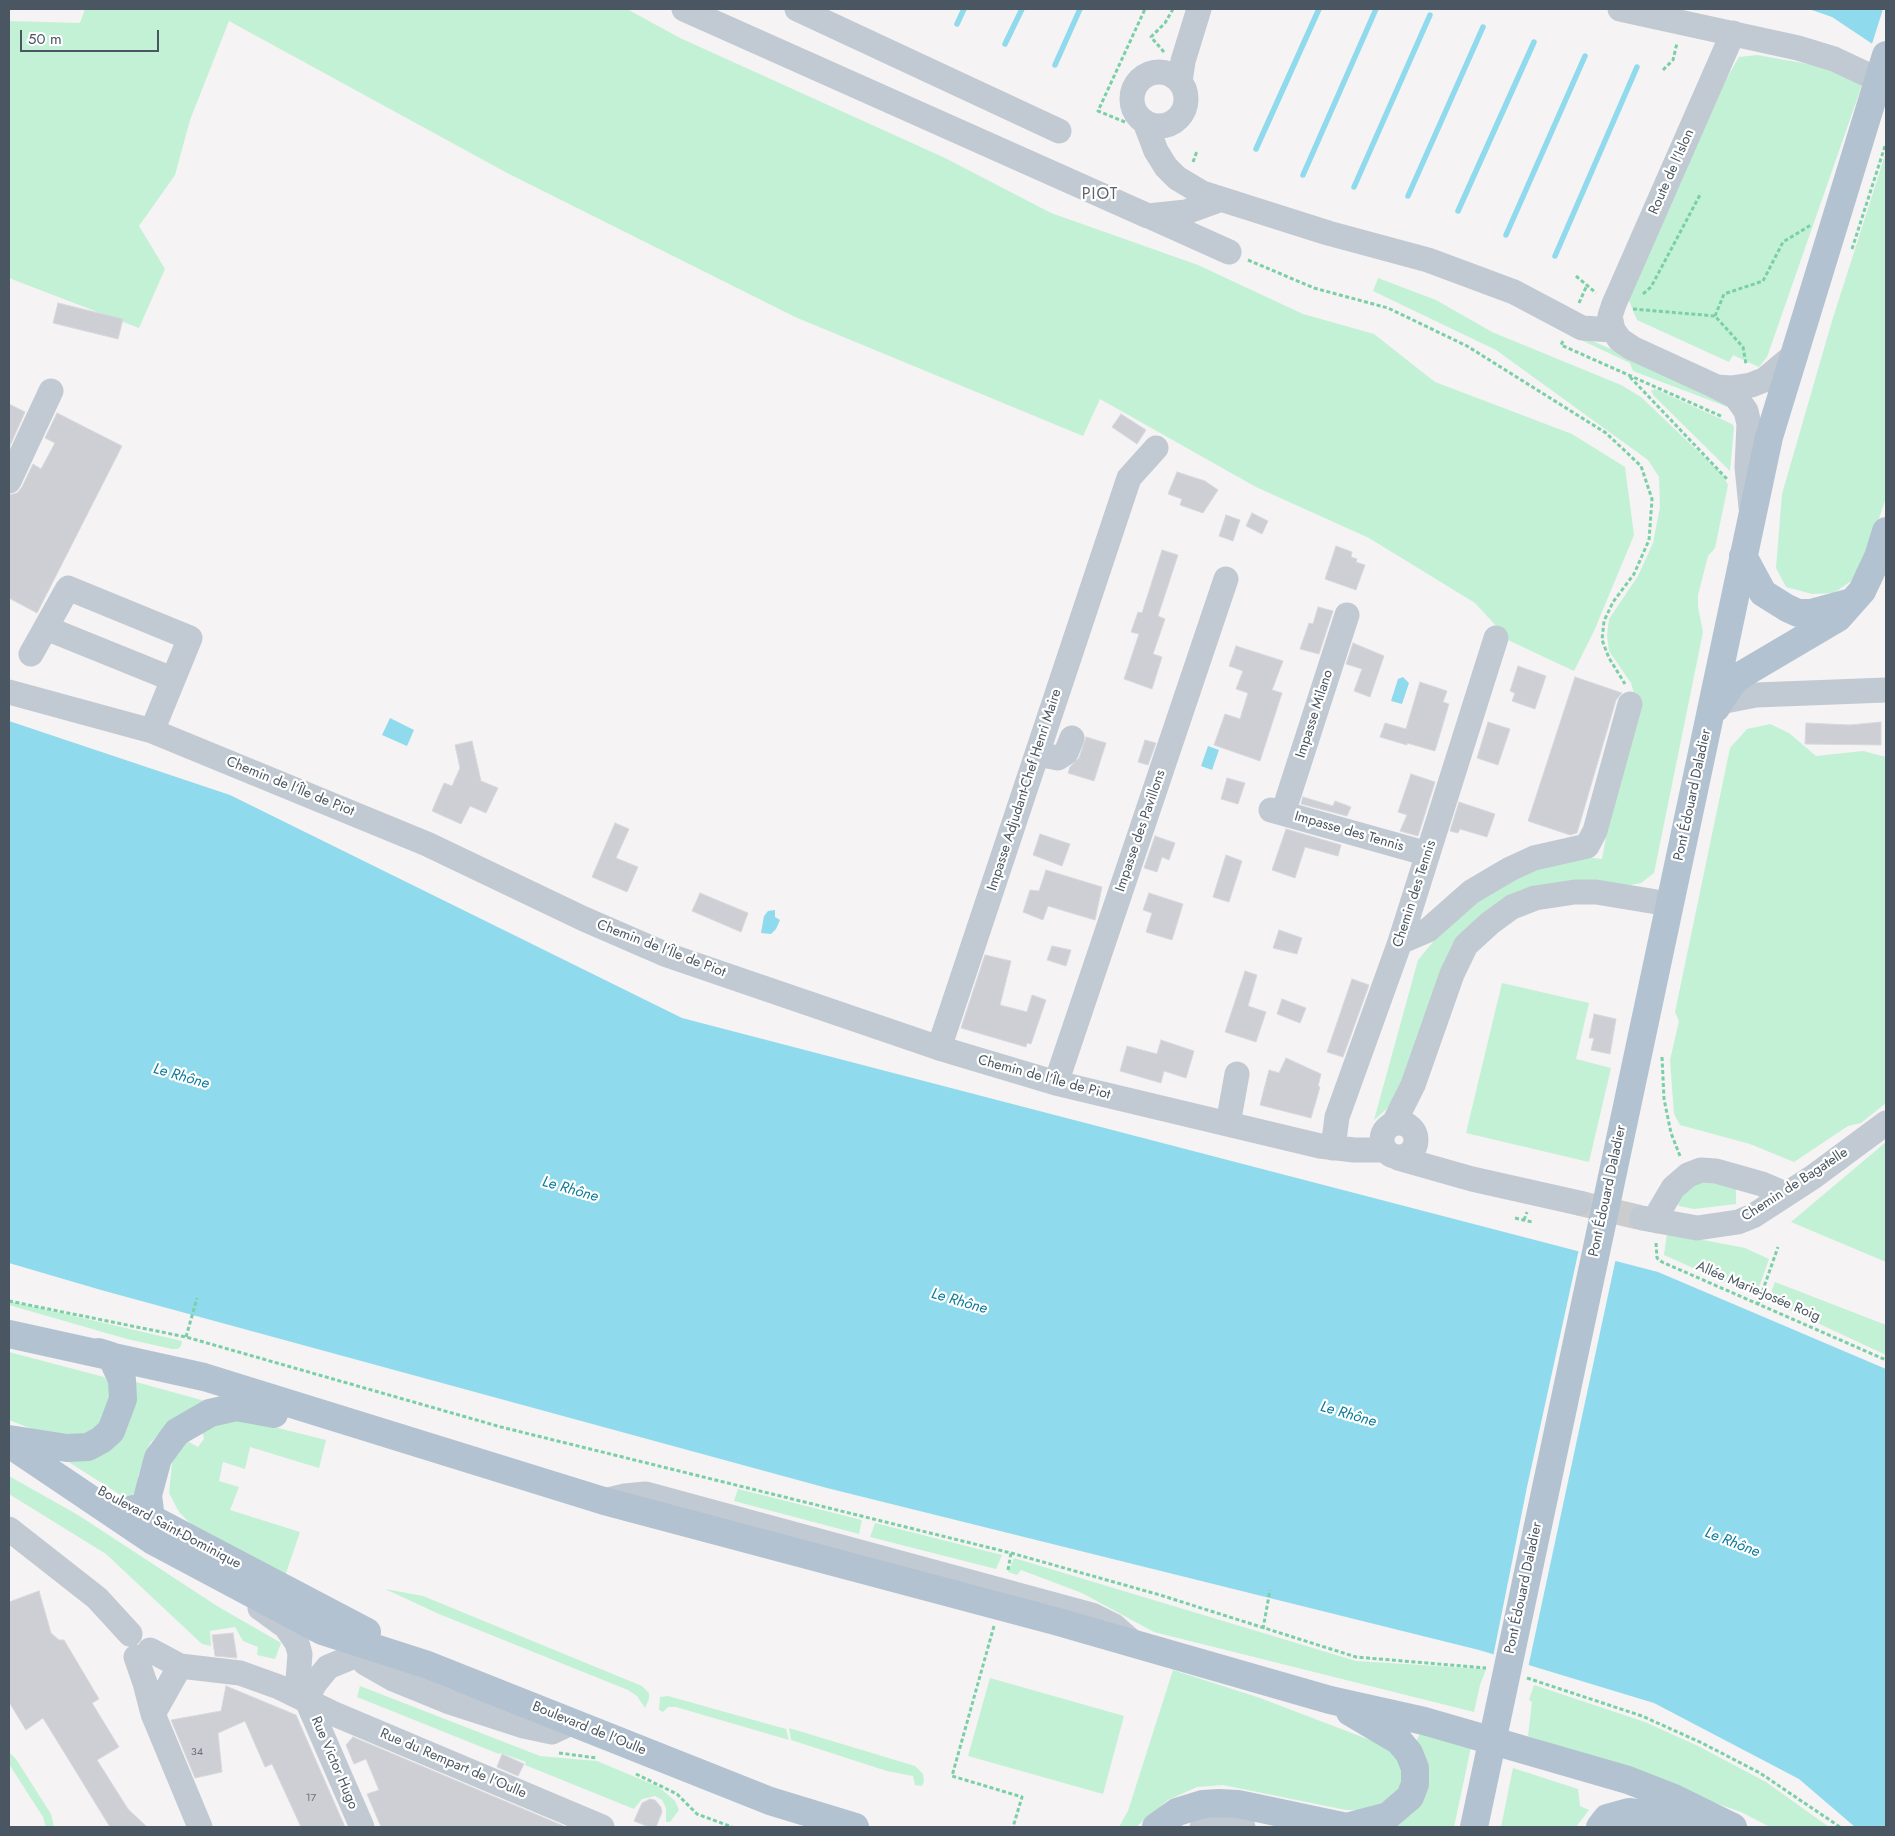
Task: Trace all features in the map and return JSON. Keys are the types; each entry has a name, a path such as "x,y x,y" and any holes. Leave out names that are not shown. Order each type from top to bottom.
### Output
{"main road":[{"name":"Pont Édouard Daladier","path":"1474,1827 1669,904 1715,710 1769,437 1860,134 1886,55"},
{"path":"1715,710 1732,683 1743,674 1818,632 1838,618 1862,591 1878,557 1886,531"},
{"path":"1744,556 1763,593 1787,608 1798,612 1811,613 1854,601"},
{"path":"9,1323 111,1356 122,1380 123,1399 112,1431 101,1440 88,1446 67,1448 9,1442"},
{"path":"9,1334 204,1377 604,1501 1134,1643 1330,1700 1424,1721 1628,1780 1674,1798 1732,1827"},
{"path":"205,1562 160,1533 151,1519 148,1495 152,1475 158,1458 177,1432 210,1413 236,1407 388,1434"},
{"name":"Boulevard Saint-Dominique","path":"9,1442 151,1519"},
{"name":"Boulevard Saint-Dominique","path":"9,1442 152,1541 205,1562 346,1637"},
{"path":"152,1475 166,1513 205,1562"},
{"name":"Boulevard Saint-Dominique","path":"205,1562 346,1637"},
{"path":"346,1637 433,1667"},
{"name":"Boulevard de l'Oulle","path":"346,1637 433,1667 770,1801 855,1827"},
{"path":"1156,1827 1162,1821 1188,1821 1203,1804 1238,1804 1347,1827 1388,1816 1401,1807 1410,1797 1415,1784 1415,1768 1409,1754 1399,1741 1330,1700"},
{"path":"1600,1827 1607,1818 1629,1812 1732,1827"}],"street":[{"path":"684,9 1229,252"},
{"path":"798,9 1059,131"},
{"path":"1620,9 1807,51 1834,59 1866,74"},
{"path":"1196,18 1183,61 1180,82 1186,100 1178,117 1164,125 1153,125 1146,122 1134,110 1132,93 1141,78 1163,63 1196,18"},
{"name":"Route de l'Islon","path":"1613,330 1610,316 1624,304 1733,33"},
{"path":"1163,63 1180,82"},
{"path":"1146,122 1156,151 1166,167 1189,186 1219,200 1428,260 1514,292 1582,328 1613,330 1620,340 1632,348 1717,386 1736,397 1746,411 1748,419 1747,467 1752,517"},
{"path":"1148,216 1186,212 1219,200"},
{"path":"1717,386 1732,388 1751,385 1764,380 1794,355"},
{"path":"9,481 51,391"},
{"name":"Impasse Adjudant-Chef Henri Maire","path":"939,1048 1129,478 1156,448"},
{"name":"Impasse des Pavillons","path":"1056,1083 1226,579"},
{"path":"31,654 68,588 190,638 152,731"},
{"name":"Impasse Milano","path":"1277,811 1347,615"},
{"path":"46,628 172,679"},
{"name":"Chemin des Tennis","path":"1333,1148 1337,1117 1400,942 1496,638"},
{"path":"1715,710 1752,696 1886,690"},
{"name":"Chemin de l'Île de Piot","path":"9,692 152,731 418,840 584,920 667,955 939,1048 1056,1083 1333,1148 1354,1150 1399,1139 1472,1179 1579,1203"},
{"path":"1400,942 1428,930 1471,892 1510,869 1534,858 1587,846 1596,830 1630,704"},
{"path":"1037,754 1058,758 1066,753 1072,738"},
{"name":"Impasse des Tennis","path":"1277,811 1428,854"},
{"path":"1399,1139 1413,1085 1452,974 1466,945 1490,922 1512,907 1535,898 1575,892 1596,892 1669,904"},
{"path":"1228,1124 1237,1074"},
{"name":"Chemin de Bagatelle","path":"1650,1219 1697,1228 1723,1226 1753,1216 1813,1177 1886,1123"},
{"path":"1650,1219 1660,1210 1674,1188 1688,1175 1701,1170 1716,1171 1762,1184 1785,1194"},
{"path":"1731,1176 1741,1185 1753,1216"},
{"path":"11,1534 97,1598 139,1647 180,1666 153,1714"},
{"name":"Boulevard Saint-Dominique","path":"205,1562 286,1627 298,1643 300,1654"},
{"path":"306,1699 314,1683 328,1667 346,1637 365,1663 393,1679 450,1701 524,1726 552,1732 571,1722"},
{"path":"139,1647 153,1714 200,1827"},
{"name":"Rue Victor Hugo","path":"300,1654 298,1680 362,1827"},
{"name":"Rue du Rempart de l'Oulle","path":"180,1666 240,1673 306,1699 332,1713 602,1827"},
{"path":"433,1667 450,1701"},
{"path":"1188,1821 1243,1827"}],"path":[{"path":"1163,63 1163,52 1151,37 1165,23 1173,9"},
{"path":"1663,70 1673,60 1677,42"},
{"path":"1193,162 1198,151"},
{"path":"1639,298 1651,287 1701,193"},
{"path":"1715,316 1724,294 1763,281 1783,242 1814,224"},
{"path":"1229,252 1314,288 1388,308 1467,346 1606,433 1640,466 1652,499 1649,540 1634,574 1613,602 1604,621 1602,640 1609,658 1629,689 1630,704"},
{"path":"1576,276 1587,285 1624,304 1628,308 1715,316 1743,347 1748,371"},
{"path":"1578,304 1587,285"},
{"path":"1564,338 1561,345 1730,418"},
{"path":"1628,374 1732,485"},
{"path":"1662,1060 1664,1099 1671,1133 1688,1175"},
{"path":"1515,1218 1532,1222"},
{"name":"Allée Marie-Josée Roig","path":"1650,1219 1657,1258 1662,1262 1886,1360"},
{"path":"1758,1304 1778,1247"},
{"path":"186,1338 197,1298"},
{"path":"9,1301 186,1338 502,1427 1011,1553 1160,1595 1356,1657 1488,1668"},
{"path":"1007,1571 1011,1553"},
{"path":"1263,1629 1270,1590"},
{"path":"996,1616 952,1776 1022,1797 1013,1827"},
{"path":"1527,1678 1642,1716 1702,1743 1760,1773 1840,1827"},
{"path":"687,1804 697,1814 732,1827"}],"green space":[{"path":"85,9 627,9 680,38 945,158 1051,213 1198,265 1303,314 1374,334 1435,382 1572,434 1625,467 1634,535 1594,631 1574,671 1510,641 1475,603 1369,538 1256,487 1100,399 1083,436 795,317 509,174 229,21 190,120 175,175 139,226 165,269 139,328 9,278 9,21 80,23"},
{"path":"1757,55 1825,67 1862,85 1767,357 1759,367 1733,355 1729,362 1637,320 1628,298 1725,81 1739,57"},
{"path":"1886,152 1886,498 1865,559 1851,581 1834,593 1812,594 1786,587 1776,568 1782,494 1832,321"},
{"path":"1378,278 1436,300 1492,332 1621,385 1641,397 1722,474 1728,485 1715,548 1708,556 1698,595 1698,607 1703,632 1654,873 1641,883 1480,915 1398,1099 1374,1120 1418,960 1462,907 1525,866 1584,857 1602,859 1635,697 1631,683 1609,651 1607,635 1609,619 1638,576 1653,543 1660,507 1659,477 1648,460 1496,350 1373,291"},
{"path":"1579,335 1724,399 1733,409 1633,371 1630,363 1581,340"},
{"path":"1655,389 1732,424 1734,427 1730,471 1654,396 1651,391"},
{"path":"1770,724 1789,733 1816,756 1863,751 1886,757 1886,1103 1861,1123 1848,1126 1794,1162 1750,1144 1680,1125 1674,1114 1670,1060 1679,1021 1675,1012 1730,748 1747,729"},
{"path":"1502,983 1589,1003 1576,1059 1611,1068 1589,1162 1466,1133"},
{"path":"1886,1142 1886,1262 1791,1222"},
{"path":"1706,1179 1736,1187 1736,1204 1694,1209 1679,1206 1677,1202 1693,1184"},
{"path":"1667,1233 1745,1248 1769,1259 1756,1296 1664,1255"},
{"path":"1775,1282 1886,1325 1886,1355 1768,1300"},
{"path":"9,1301 182,1341 181,1346 178,1349 172,1349 127,1339 9,1305"},
{"path":"9,1352 104,1377 112,1387 114,1408 85,1439 48,1435 9,1420"},
{"path":"136,1382 205,1401 171,1421 150,1443 138,1476 138,1506 67,1461 135,1394"},
{"path":"238,1418 326,1440 319,1468 250,1447 245,1469 223,1462 219,1481 239,1487 230,1510 300,1532 284,1579 192,1525 179,1512 169,1493 172,1463 177,1451 187,1441 198,1447 204,1439 202,1430"},
{"path":"9,1476 78,1515 217,1606 281,1643 275,1659 257,1655 258,1647 243,1641 235,1627 210,1631 211,1646 202,1644 106,1554 9,1494"},
{"path":"738,1489 862,1520 859,1534 734,1501"},
{"path":"875,1523 1002,1555 996,1569 870,1537"},
{"path":"1014,1558 1356,1661 1486,1669 1474,1712 1154,1632 1082,1593 1021,1570 1017,1575 1008,1572"},
{"path":"385,1589 423,1596 642,1686 649,1693 649,1699 645,1708 637,1696 628,1690 439,1614"},
{"path":"1173,1670 1260,1698 1391,1748 1403,1771 1402,1789 1390,1803 1367,1810 1346,1810 1223,1785 1197,1787 1168,1800 1136,1827 1119,1827 1128,1811"},
{"path":"990,1678 1124,1716 1103,1794 968,1756"},
{"path":"1534,1685 1645,1722 1698,1746 1766,1782 1829,1827 1770,1827 1741,1812 1528,1736 1532,1702 1529,1700"},
{"path":"360,1686 540,1756 597,1761 659,1787 675,1801 679,1810 670,1822 666,1822 666,1808 662,1800 655,1796 642,1799 634,1809 525,1765 526,1762 501,1753 499,1754 357,1697"},
{"path":"668,1696 786,1729 789,1740 676,1707 668,1707 663,1712 659,1710 660,1697"},
{"path":"789,1728 915,1766 923,1774 924,1782 922,1786 915,1785 913,1776 887,1771 791,1740"},
{"path":"1420,1733 1471,1747 1454,1827 1397,1827 1414,1812 1416,1742"},
{"path":"9,1752 16,1759 51,1814 54,1827 46,1827 43,1817 9,1764"},
{"path":"1513,1768 1578,1789 1580,1806 1589,1810 1576,1827 1501,1827"}],"water":[{"path":"1809,9 1886,9 1886,53 1832,17"},
{"path":"1403,677 1409,683 1402,704 1391,701 1398,679"},
{"path":"390,718 414,730 407,746 382,735"},
{"name":"Le Rhône","path":"9,721 230,795 682,1018 1658,1272 1886,1369 1886,1827 1855,1827 1799,1779 1654,1703 1479,1650 827,1488 101,1290 9,1263"},
{"path":"1208,746 1219,750 1212,770 1201,766"},
{"path":"775,910 775,917 780,920 776,929 771,934 761,933 764,916 768,911"}],"pier":[{"path":"1883,9 1886,9 1886,55 1871,47"},
{"path":"1579,1249 1616,1258 1528,1668 1493,1657 1527,1487"}],"building":[{"path":"58,303 123,319 118,339 53,323"},
{"path":"9,404 25,412 9,448"},
{"path":"57,413 122,446 37,613 9,598 9,495 17,493 22,487 33,464 41,469 55,443 45,438"},
{"path":"1121,414 1146,430 1137,444 1112,427"},
{"path":"1177,472 1205,481 1218,490 1203,513 1180,505 1182,499 1168,494"},
{"path":"1252,513 1268,521 1262,534 1246,526"},
{"path":"1226,515 1240,520 1233,541 1219,536"},
{"path":"1336,546 1352,552 1351,557 1357,559 1356,562 1365,565 1356,590 1325,579"},
{"path":"1162,550 1178,555 1158,616 1165,619 1153,654 1162,657 1152,689 1124,679 1139,634 1131,632 1138,612 1142,613"},
{"path":"1318,607 1333,611 1319,654 1300,649 1309,623 1313,624"},
{"path":"1353,643 1384,656 1370,697 1354,691 1362,669 1346,664"},
{"path":"1236,646 1283,661 1272,690 1282,693 1260,761 1214,745 1225,714 1240,719 1248,693 1236,689 1243,671 1229,666"},
{"path":"1518,666 1546,676 1535,709 1512,701 1515,693 1510,691"},
{"path":"1575,677 1622,693 1616,700 1577,833 1570,835 1528,821"},
{"path":"1420,682 1447,691 1443,702 1449,704 1435,751 1380,737 1385,723 1406,729"},
{"path":"1488,722 1510,729 1498,765 1477,758"},
{"path":"1881,722 1881,745 1805,744 1806,723 1850,725"},
{"path":"1086,737 1106,743 1094,781 1068,773 1070,767 1079,758"},
{"path":"1145,740 1156,743 1148,765 1138,762"},
{"path":"472,741 481,781 498,788 486,813 470,806 461,824 432,811 444,783 452,786 460,768 455,745"},
{"path":"1411,774 1435,782 1418,836 1400,831 1407,815 1398,812"},
{"path":"1227,778 1245,783 1238,804 1221,799"},
{"path":"1303,797 1333,806 1335,801 1351,807 1347,816 1301,804"},
{"path":"1459,802 1495,814 1487,837 1460,829 1458,833 1450,831"},
{"path":"615,823 629,829 616,858 638,867 627,892 592,877"},
{"path":"1286,829 1341,845 1338,856 1305,847 1295,878 1272,870"},
{"path":"1040,834 1070,844 1062,866 1033,855"},
{"path":"1155,836 1175,843 1169,860 1162,857 1157,872 1144,868"},
{"path":"1226,855 1242,861 1229,902 1213,897"},
{"path":"1046,870 1102,887 1095,920 1048,906 1043,920 1023,912 1030,890 1039,891"},
{"path":"700,893 748,913 741,932 692,911"},
{"path":"1149,893 1183,904 1172,940 1146,932 1152,913 1143,910"},
{"path":"1279,930 1302,938 1297,954 1273,948"},
{"path":"1052,946 1071,950 1066,966 1047,960"},
{"path":"985,955 1011,961 1000,1005 1027,1012 1032,995 1046,1000 1031,1044 1027,1043 1026,1047 961,1028"},
{"path":"1245,971 1257,975 1248,1006 1266,1012 1256,1042 1225,1032"},
{"path":"1352,979 1369,985 1343,1057 1327,1052"},
{"path":"1282,999 1306,1008 1300,1023 1277,1014"},
{"path":"1594,1014 1616,1019 1610,1054 1591,1050 1594,1038 1589,1038"},
{"path":"1161,1040 1194,1051 1186,1078 1164,1071 1161,1083 1120,1071 1127,1046 1157,1054"},
{"path":"1286,1058 1321,1074 1318,1086 1320,1087 1311,1118 1260,1105 1269,1070 1279,1073"},
{"path":"39,1591 51,1633 59,1640 64,1640 99,1699 92,1703 119,1747 97,1760 128,1809 147,1827 110,1827 43,1718 26,1730 9,1702 9,1602"},
{"path":"233,1633 237,1658 215,1656 212,1635"},
{"path":"226,1686 296,1715 345,1827 301,1827 272,1764 265,1767 245,1721 218,1733 222,1772 195,1778 171,1720 221,1711"},
{"path":"353,1737 566,1827 381,1827 367,1794 379,1790 366,1759 354,1764 346,1745"},
{"path":"502,1754 524,1764 518,1776 497,1767"},
{"path":"650,1799 655,1800 661,1807 662,1812 656,1827 649,1827 634,1821 642,1803"}],"waterway":[{"path":"957,24 964,9"},
{"path":"1005,44 1022,9"},
{"path":"1055,65 1080,9"},
{"path":"1256,149 1319,9"},
{"path":"1303,175 1376,9"},
{"path":"1354,187 1430,15"},
{"path":"1408,196 1483,27"},
{"path":"1458,211 1534,42"},
{"path":"1506,235 1585,56"},
{"path":"1555,256 1637,67"}],"tunnel":[{"path":"1579,1203 1642,1218"}],"district":[{"name":"PIOT","path":"1100,195"}]}
